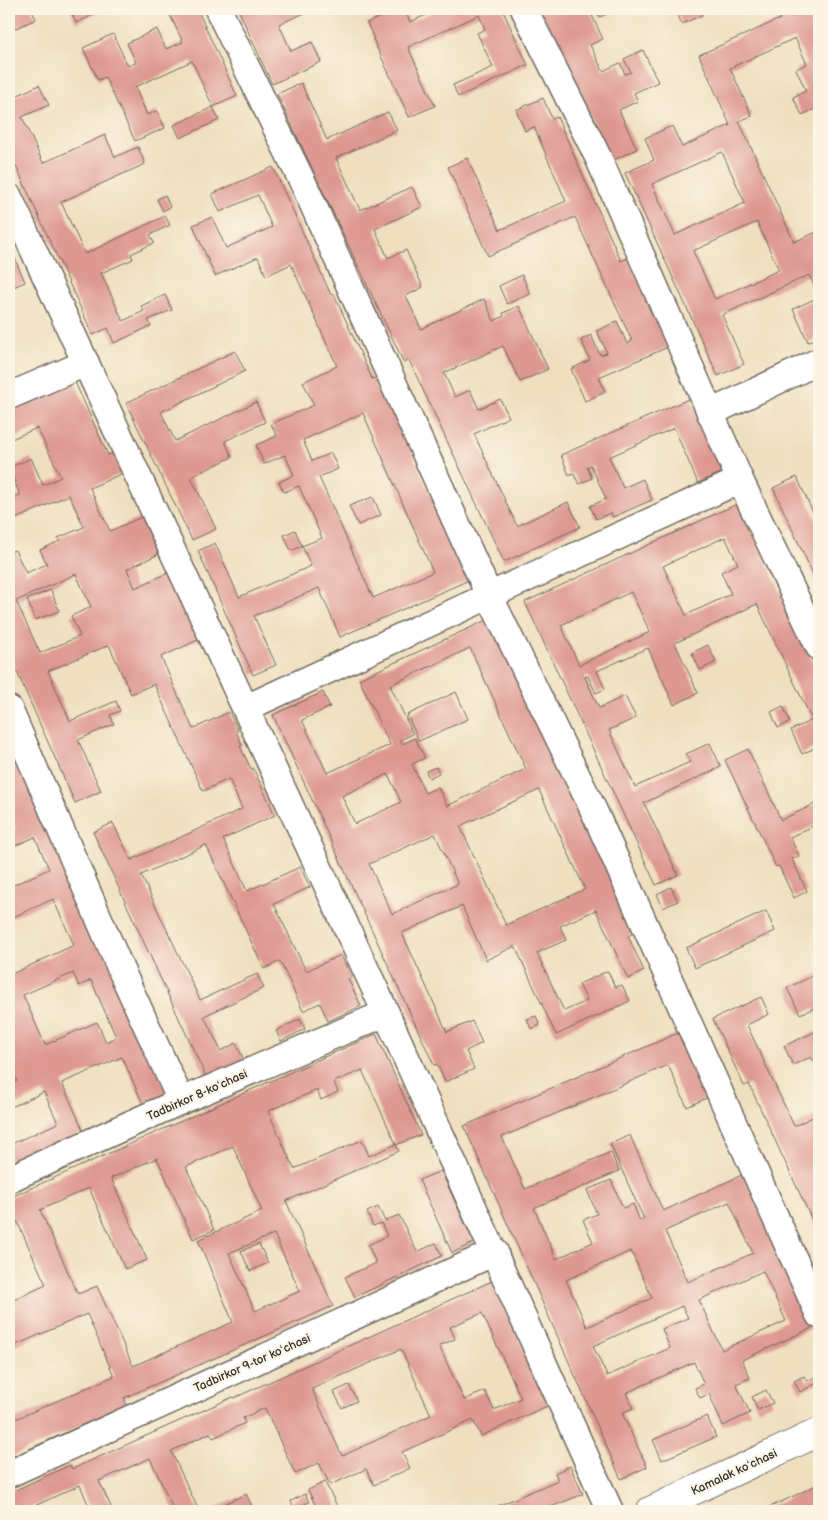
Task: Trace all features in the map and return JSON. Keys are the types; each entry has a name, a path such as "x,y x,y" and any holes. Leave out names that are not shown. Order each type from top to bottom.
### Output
{"street":[{"path":"218,9 305,187 489,595 594,811 819,1315"},
{"path":"524,9 598,158 740,480 819,647"},
{"path":"9,196 386,1013 610,1511"},
{"path":"710,413 819,361"},
{"path":"9,396 86,363"},
{"path":"246,708 740,480"},
{"path":"9,709 121,970 181,1101"},
{"name":"Tadbirkor 8-koʻchasi","path":"9,1179 181,1101 386,1013"},
{"name":"Tadbirkor 9-tor koʻchasi","path":"9,1474 495,1252"},
{"name":"Kamalak koʻchasi","path":"650,1511 819,1432"}],"building":[{"path":"9,9 31,9 36,19 12,30 9,23"},
{"path":"70,9 106,9 76,23"},
{"path":"167,9 197,9 237,96 213,107 192,61 135,87 147,115 157,111 165,128 135,141 105,77 98,80 83,48 113,34 128,66 136,63 127,43 157,29 166,49 183,42"},
{"path":"238,9 314,9 279,24 291,51 312,42 321,62 272,84"},
{"path":"398,9 404,9 410,22 440,9 502,9 528,65 458,97 453,85 493,67 477,33 485,29 479,15 408,47 435,106 409,117 367,23"},
{"path":"539,9 589,9 603,39 590,45 603,71 620,63 625,74 631,72 624,59 643,50 658,82 634,93 638,101 619,110 637,149 611,161"},
{"path":"596,9 618,9 600,17"},
{"path":"675,9 699,9 702,15 682,24"},
{"path":"775,9 809,9 819,32 819,107 802,115 793,97 806,91 796,69 807,64 795,38 730,68 752,116 739,121 794,242 819,231 819,297 809,275 722,315 744,364 718,376 625,173 654,160 645,138 672,126 682,147 730,125 699,55 780,19","holes":["722,152 745,203 675,235 652,184","757,222 779,270 715,299 693,251"]},
{"path":"301,83 327,140 388,112 397,130 336,158 360,210 412,187 422,207 375,229 388,258 406,250 423,287 406,296 421,329 484,299 494,321 504,316 503,313 519,306 548,369 520,382 503,346 444,373 455,397 470,390 479,409 500,399 509,417 474,434 517,526 568,502 580,527 504,562 409,360 404,363 277,94"},
{"path":"39,85 49,105 22,117 43,163 105,135 115,157 138,147 145,164 61,202 85,254 165,216 170,225 150,235 154,243 131,254 133,259 101,273 123,321 144,311 141,306 165,295 172,310 148,320 151,326 114,343 108,328 93,335 9,151 9,86 14,97"},
{"path":"543,98 552,119 557,117 621,261 628,258 668,347 599,377 605,392 585,401 571,369 590,360 581,340 591,335 600,355 607,353 597,331 617,321 627,344 632,341 575,217 488,256 448,167 467,158 500,230 566,201 534,127 525,131 516,110"},
{"path":"213,107 219,120 180,138 174,125"},
{"path":"273,167 331,295 334,294 372,379 378,377 469,580 340,637 319,588 254,616 276,665 253,675 198,551 215,543 239,597 311,566 302,546 322,538 299,486 284,492 279,482 294,475 285,455 264,464 256,445 277,436 271,424 314,405 303,382 337,366 291,264 266,276 258,257 215,276 193,225 212,217 226,248 272,227 258,195 220,212 212,194","holes":["363,413 433,572 373,598 319,477 338,469 331,453 312,461 303,440"]},
{"path":"165,195 170,207 163,211 157,199"},
{"path":"9,245 25,282 9,289"},
{"path":"522,275 530,294 507,304 499,286"},
{"path":"819,297 819,337 808,342 793,309"},
{"path":"235,351 245,371 161,412 175,441 256,402 265,422 225,441 232,457 191,477 216,529 192,540 126,403"},
{"path":"74,380 108,455 116,452 125,472 90,488 110,531 144,516 161,553 127,569 135,588 170,572 200,639 161,657 193,729 229,712 238,730 236,731 242,745 240,746 251,769 253,768 275,815 223,839 247,891 300,867 310,887 274,904 306,971 341,955 352,978 348,979 361,1006 328,1021 320,1003 303,1011 280,961 264,969 206,845 141,875 200,1000 257,974 264,988 204,1016 221,1051 236,1043 245,1062 207,1079 93,832 113,823 131,860 242,809 229,779 203,791 154,684 131,694 109,645 48,671 70,721 116,701 120,711 110,715 114,724 78,740 101,791 75,803 9,654 9,552 15,550 26,573 47,564 40,550 60,541 58,538 84,527 69,495 9,522 9,500 20,495 9,468 31,458 43,485 61,477 37,428 9,440 9,409","holes":["76,574 91,607 71,616 80,636 40,653 16,601"]},
{"path":"691,398 723,472 698,483 674,428 609,457 623,488 643,479 652,500 613,517 611,513 596,519 590,506 606,499 591,465 587,467 592,478 579,484 573,473 569,475 561,455"},
{"path":"797,477 819,526 819,587 773,488"},
{"path":"373,497 381,515 358,525 349,506"},
{"path":"739,503 819,675 819,746 802,754 791,730 812,720 757,604 675,643 698,693 674,705 648,648 597,671 605,689 596,693 588,676 585,677 599,708 625,696 636,718 609,730 635,787 690,762 686,754 710,743 721,767 644,803 678,875 656,885 525,602","holes":["725,537 738,564 721,572 731,594 686,615 663,566","631,592 650,632 579,665 561,625"]},
{"path":"295,530 302,546 291,551 284,535"},
{"path":"51,590 59,611 35,620 27,599"},
{"path":"489,619 555,756 636,932 628,936 644,971 628,979 596,910 560,926 566,940 537,953 564,1011 587,1001 579,984 608,971 615,987 622,985 630,1001 556,1035 515,946 486,960 462,906 402,933 447,1032 472,1021 482,1043 466,1051 474,1069 445,1082 437,1064 434,1065 273,715 323,692 330,707 302,720 327,773 390,745 359,679","holes":["470,648 526,769 447,806 438,787 425,793 412,764 425,758 415,738 402,744 400,740 413,734 390,685","388,774 401,802 355,824 342,796","539,790 585,889 506,925 460,826","435,834 458,884 392,914 369,864"]},
{"path":"708,645 716,662 700,670 692,653"},
{"path":"456,692 468,719 419,741 407,715"},
{"path":"783,706 790,722 778,728 771,712"},
{"path":"9,738 168,1094 143,1104 122,1057 62,1083 84,1132 9,1165 9,1145 58,1123 44,1092 9,1108 9,1085 17,1081 9,1063 9,967 12,974 74,945 53,899 9,919 9,887 49,869 35,837 10,848 9,832 16,829 9,813","holes":["73,973 79,986 91,980 116,1037 106,1042 97,1022 45,1045 23,995"]},
{"path":"748,749 781,820 819,802 819,823 790,837 799,856 792,859 807,891 794,898 779,866 776,867 725,760"},
{"path":"436,767 439,773 429,778 426,771"},
{"path":"671,887 678,901 663,908 657,894"},
{"path":"766,911 775,931 695,968 686,948"},
{"path":"819,973 819,1018 815,1008 800,1014 787,988"},
{"path":"761,997 769,1014 747,1025 794,1126 819,1114 819,1164 815,1166 819,1175 819,1235 749,1084 744,1086 713,1019"},
{"path":"536,1016 540,1025 531,1029 527,1019"},
{"path":"300,1019 305,1029 281,1041 276,1031"},
{"path":"685,1030 713,1095 687,1107 668,1065 502,1137 525,1189 611,1152 619,1171 534,1208 556,1259 593,1242 583,1220 597,1214 587,1190 611,1180 623,1208 633,1204 640,1221 644,1219 610,1144 630,1135 663,1211 744,1174 814,1327 742,1360 750,1378 736,1384 750,1413 723,1426 709,1394 700,1398 695,1388 704,1384 694,1362 626,1393 633,1408 622,1413 647,1467 621,1479 464,1126","holes":["729,1202 753,1253 688,1282 665,1231","631,1251 652,1298 587,1327 566,1280","763,1271 786,1321 722,1350 699,1300","682,1306 688,1318 662,1329 670,1348 607,1376 593,1346"]},
{"path":"819,1030 819,1057 813,1060 811,1057 793,1065 784,1046"},
{"path":"376,1034 421,1135 396,1145 399,1151 286,1201 333,1306 124,1398 127,1405 9,1458 9,1422 114,1376 87,1314 9,1348 9,1302 46,1285 17,1221 9,1225 9,1198","holes":["362,1070 396,1144 369,1156 362,1140 294,1169 268,1111 317,1090 321,1100 338,1092 334,1082","233,1146 262,1211 198,1240 233,1322 133,1366 97,1286 78,1294 40,1210 89,1188 125,1269 147,1260 111,1178 157,1158 193,1239 214,1230 186,1167","274,1234 300,1291 255,1311 229,1253"]},
{"path":"441,1171 474,1243 452,1253 419,1180"},
{"path":"378,1207 385,1221 399,1215 417,1252 436,1243 442,1256 355,1297 345,1277 376,1263 368,1245 387,1236 381,1223 373,1226 367,1212"},
{"path":"259,1244 268,1263 250,1271 241,1251"},
{"path":"492,1281 549,1405 481,1436 473,1420 402,1452 410,1468 374,1485 366,1469 330,1485 319,1463 295,1474 265,1408 243,1418 245,1423 213,1438 210,1433 171,1451 199,1511 174,1511 150,1458 99,1481 113,1511 91,1511 80,1485 28,1509 29,1511 9,1511 9,1493 70,1465 72,1469","holes":["482,1313 521,1398 494,1410 485,1391 464,1400 439,1346 455,1339 450,1327","401,1349 431,1415 342,1456 312,1389"]},
{"path":"804,1376 807,1381 817,1376 819,1382 800,1392 794,1381"},
{"path":"349,1385 357,1401 342,1408 334,1392"},
{"path":"766,1390 773,1403 758,1410 752,1397"},
{"path":"707,1416 716,1437 662,1460 653,1440"},
{"path":"570,1466 583,1494 541,1511 486,1511 558,1480 555,1473"},
{"path":"325,1482 339,1510 337,1511 318,1511 308,1490"},
{"path":"819,1484 819,1511 761,1511 783,1501"},
{"path":"246,1494 254,1510 214,1511 213,1509"},
{"path":"305,1494 309,1502 294,1509 291,1501"}]}
